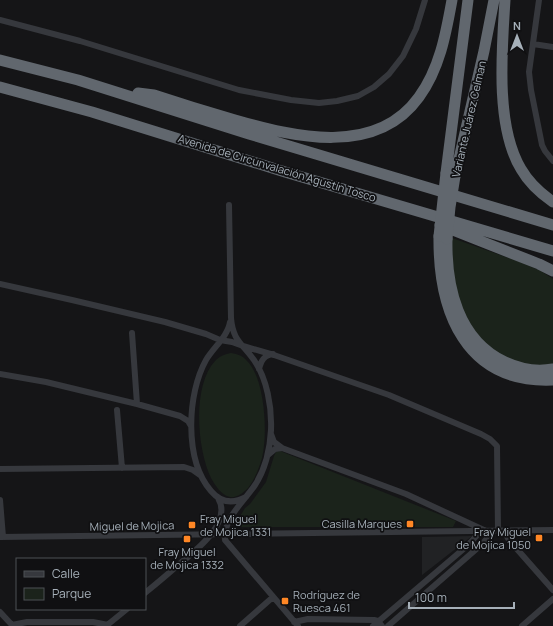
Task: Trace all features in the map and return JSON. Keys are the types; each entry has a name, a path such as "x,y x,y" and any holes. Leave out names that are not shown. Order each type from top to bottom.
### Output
{"highway":[{"path":"103,88 154,95 243,123 284,132 324,138 359,135 378,129 392,122 404,113 419,97 429,80 442,48 452,0"},
{"name":"Variante Juárez Celman","path":"443,238 449,218 451,174 468,0"},
{"name":"Variante Juárez Celman","path":"451,174 484,51 494,0"},
{"path":"505,0 502,78 507,130 514,154 524,173 534,186 553,202"},
{"path":"0,60 103,88 249,134 553,225"},
{"name":"Avenida de Circunvalación Agustín Tosco","path":"0,87 92,112 285,172 553,251"},
{"path":"406,207 427,221 488,243 540,264 553,271"},
{"path":"443,238 453,295 460,315 469,331 477,341 494,356 510,364 527,370 544,371 553,369"},
{"path":"443,238 440,266 445,300 454,323 471,349 485,362 503,372 525,378 553,380"}],"street":[{"path":"0,20 80,41 239,90 291,100 319,103 337,101 358,96 374,87 389,74 403,56 416,29 425,0"},
{"path":"539,0 529,64 530,90 540,138 545,151 553,161"},
{"path":"533,44 553,47"},
{"path":"229,205 232,331 259,369 268,399 271,419 265,466 256,485 226,528 225,534 228,544 296,624 308,620 374,620 378,624 484,531 406,494 282,448 274,442 270,432"},
{"path":"0,284 113,310 206,334 220,340 274,354 389,395 481,434 490,439 497,446 498,531"},
{"path":"180,416 190,412 200,374 212,352 229,327 231,318"},
{"path":"132,333 137,404"},
{"path":"206,334 212,342 212,352"},
{"path":"259,369 262,359 266,356 274,354"},
{"path":"0,374 53,384 137,404 180,416 188,421 191,427"},
{"path":"192,406 191,427 194,452 202,476 211,492 226,502 232,502 247,496"},
{"path":"117,410 122,468"},
{"path":"267,457 275,449 282,448"},
{"path":"0,470 184,467 189,466 192,463 194,452"},
{"path":"184,467 193,470 202,476"},
{"path":"146,592 199,548 211,535 221,516 222,506 218,498"},
{"path":"0,500 2,537"},
{"name":"Miguel de Mojica","path":"2,537 553,530"},
{"path":"498,531 509,540 553,590"},
{"path":"388,626 498,531"},
{"path":"240,626 273,597"},
{"path":"522,626 553,599"},
{"path":"0,612 12,626 27,622 93,622 107,625 125,610"}],"shaded area":[{"path":"472,536 422,575 422,537"}],"green space":[{"path":"452,238 520,262 541,271 553,279 553,365 535,366 507,358 484,342 475,331 461,307 456,293 452,259"},
{"path":"231,353 244,358 253,369 258,380 261,393 265,421 262,458 253,481 244,492 235,497 227,496 221,492 211,478 202,451 199,418 200,401 208,372 217,359"},
{"path":"280,451 456,521 453,527 239,527 236,523 245,508 250,504 266,482 274,456 276,452"}],"place":[{"name":"Casilla Marques","path":"410,524"},
{"name":"Fray Miguel de Mojica 1331","path":"192,525"},
{"name":"Fray Miguel de Mojica 1050","path":"539,538"},
{"name":"Fray Miguel de Mojica 1332","path":"187,539"},
{"name":"Rodríguez de Ruesca 461","path":"285,601"}]}
